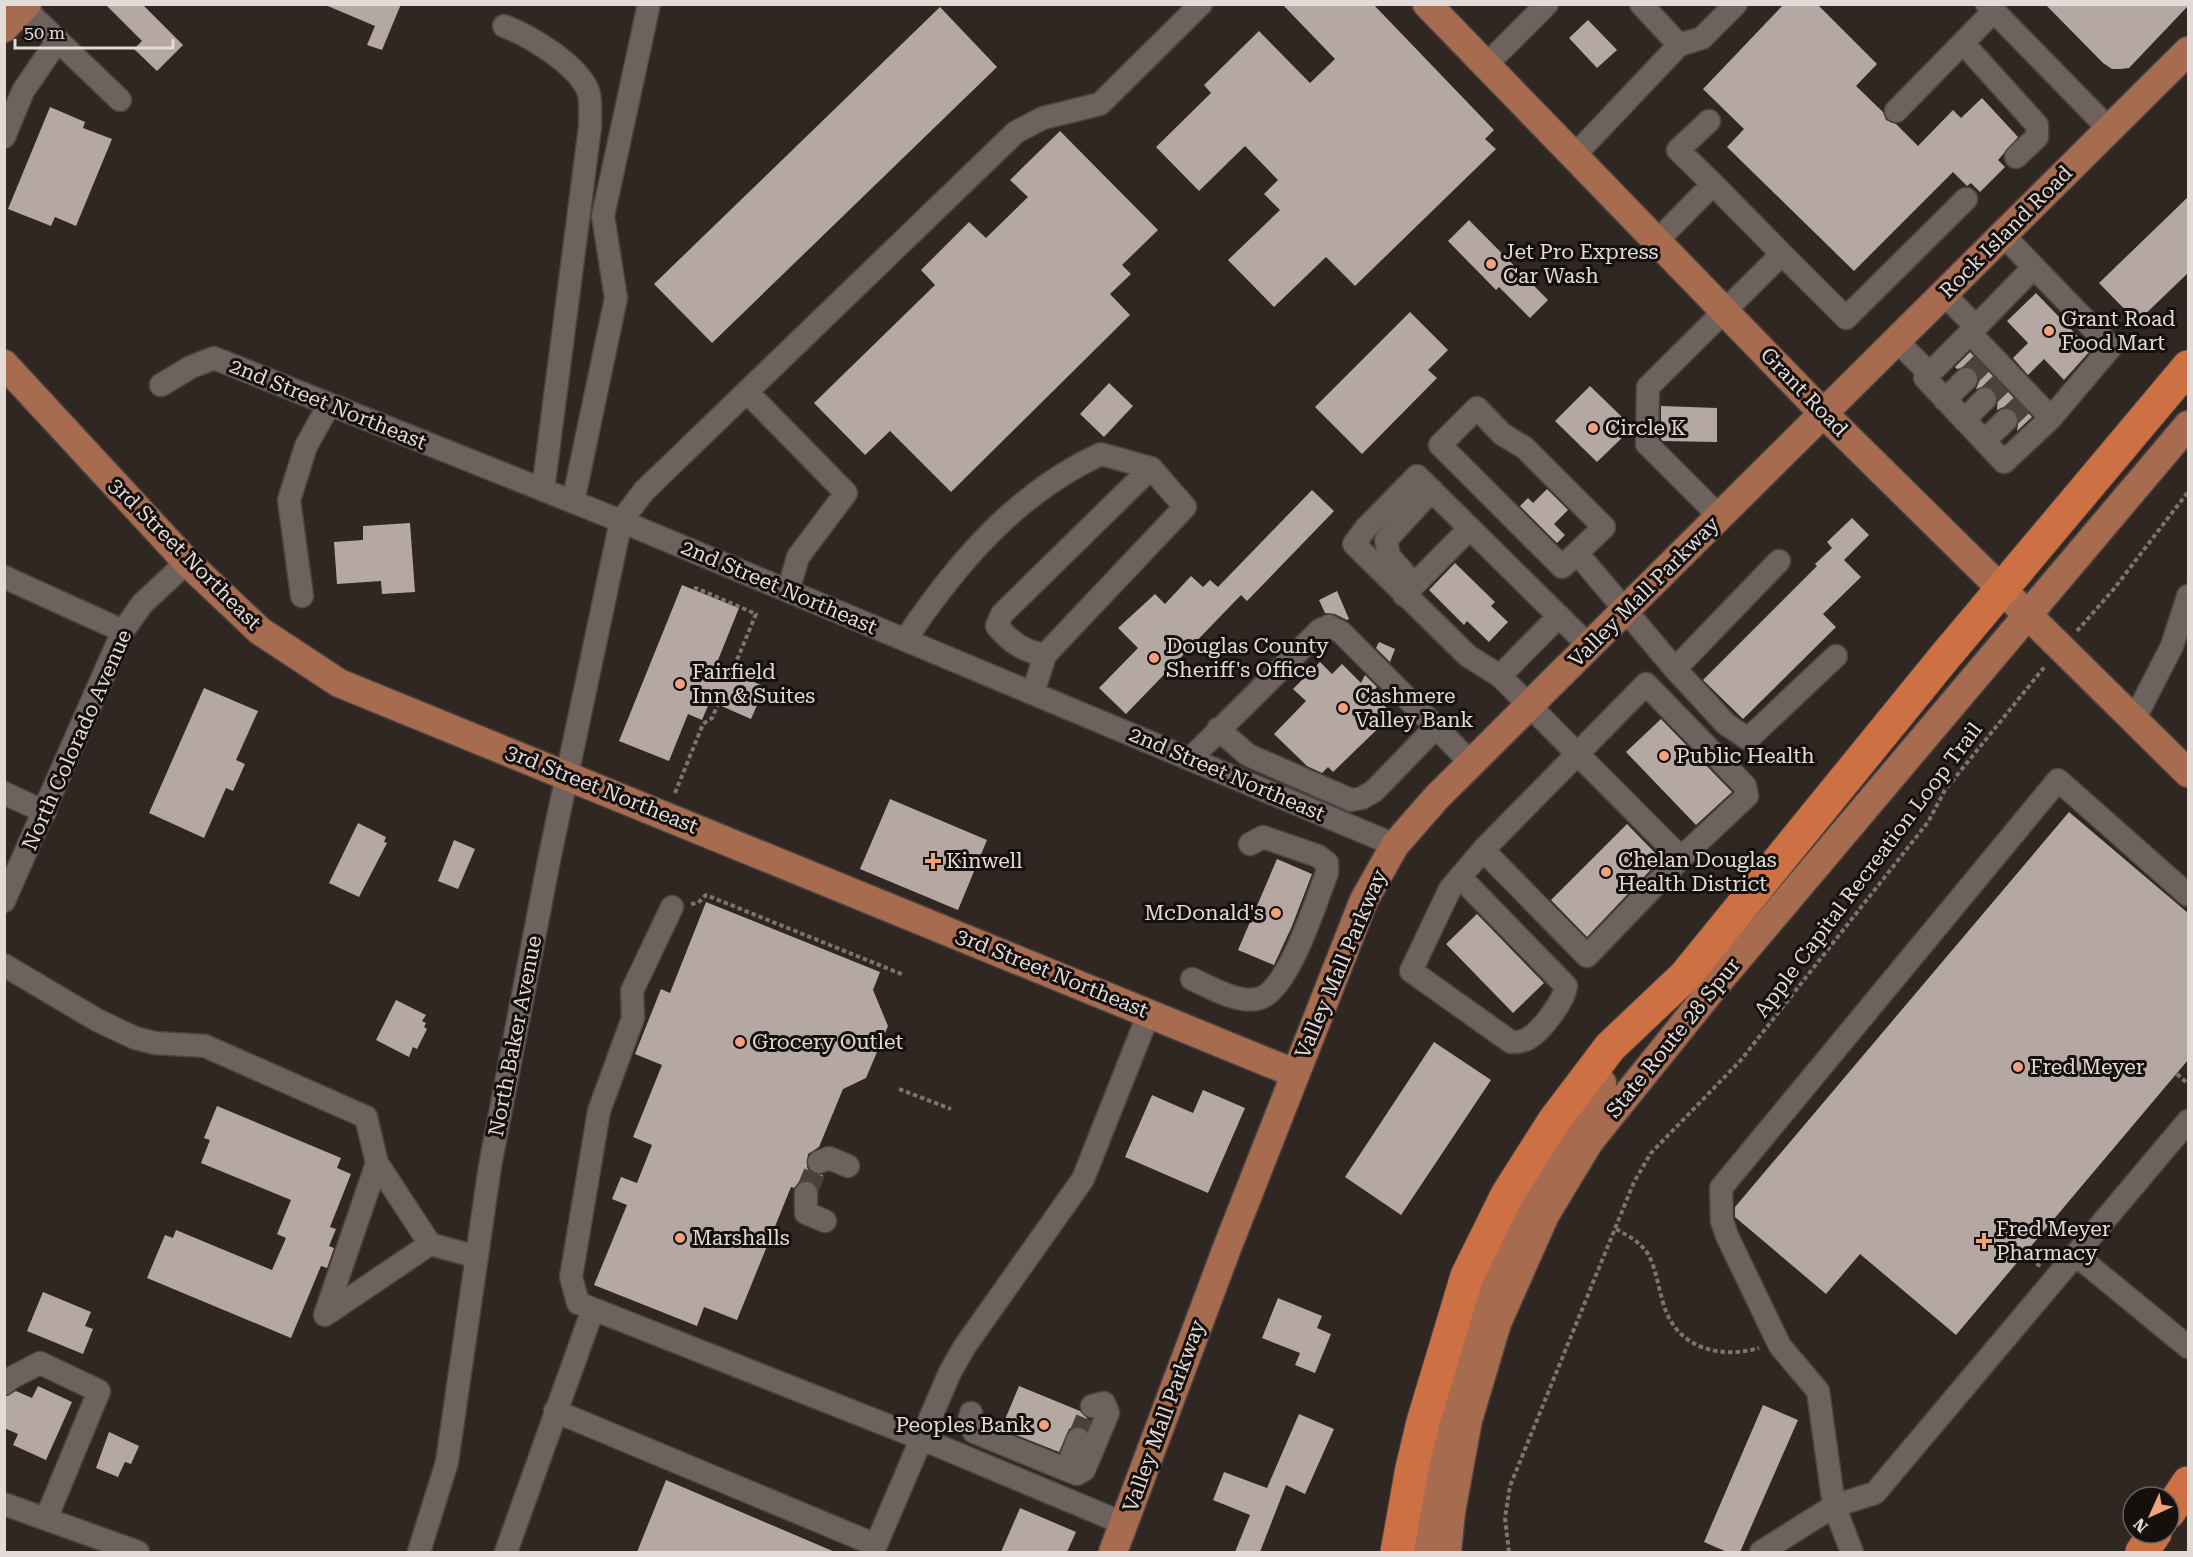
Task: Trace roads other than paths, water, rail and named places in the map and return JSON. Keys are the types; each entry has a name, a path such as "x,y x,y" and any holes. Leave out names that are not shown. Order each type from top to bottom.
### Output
{"highway":[{"path":"1397,1552 1433,1522 1433,1385 1467,1276 1507,1195 1565,1104 1610,1047 1685,976 2001,589 2188,367"}],"main road":[{"name":"Grant Road","path":"1427,4 1824,414 2188,773"},
{"path":"4,28 26,6"},
{"name":"Rock Island Road","path":"1824,414 2188,51"},
{"name":"3rd Street Northeast","path":"4,364 187,562 260,631 339,683 1294,1073"},
{"name":"Valley Mall Parkway","path":"1113,1552 1294,1073 1364,900 1395,845 1471,763 1824,414"},
{"name":"State Route 28 Spur","path":"1424,1552 1468,1420 1497,1323 1532,1242 1577,1160 1618,1103 1713,988 1887,785 2188,425"}],"street":[{"path":"573,502 616,298 603,216 649,4"},
{"path":"621,521 644,492 1016,132 1043,117 1100,104 1201,4"},
{"path":"1486,65 1547,4"},
{"path":"1641,4 1679,45"},
{"path":"1574,156 1679,45 1702,38 1736,4"},
{"path":"26,6 120,100"},
{"path":"1896,111 1963,43 1990,8 2109,129"},
{"path":"504,26 522,33 577,72 589,94 590,127 543,490"},
{"path":"4,137 23,91 58,40"},
{"path":"1963,43 2037,125 2037,137 2016,157"},
{"path":"1709,121 1678,150 1846,318 1966,199"},
{"path":"1657,241 1713,184"},
{"path":"2003,235 2034,267 2111,347 2050,418 2004,462 1925,378 2034,267"},
{"path":"1720,517 1647,444 1648,387 1782,254"},
{"path":"1944,294 1973,330 1987,358 2028,400 2050,418"},
{"path":"1898,341 1929,374"},
{"name":"2nd Street Northeast","path":"161,385 191,367 213,358 621,521 1395,845"},
{"path":"1945,400 1966,379"},
{"path":"747,392 846,493 798,557 788,591"},
{"path":"1964,420 1985,399"},
{"path":"302,596 289,500 306,446 329,405"},
{"path":"1410,590 1385,548 1386,540 1425,483 1430,455 1476,408 1502,434 1525,448 1604,527 1562,567 1440,445"},
{"path":"1985,440 2006,420"},
{"path":"905,640 954,574 1004,518 1042,486 1068,468 1101,454 1151,468 1185,507 1045,655 1033,693"},
{"path":"1045,655 1026,651 1008,639 997,626 1002,614 1151,468"},
{"path":"1425,483 1589,646"},
{"path":"1425,483 1366,528 1354,544 1410,590 1468,656 1500,676 1681,858"},
{"name":"North Baker Avenue","path":"419,1552 447,1462 492,1155 567,775 621,521"},
{"path":"1410,590 1470,528"},
{"path":"1577,553 1627,609 1675,669 1726,724 1748,739 1836,656"},
{"path":"1675,669 1779,561"},
{"name":"North Colorado Avenue","path":"4,901 123,631 142,604 187,562"},
{"path":"4,577 123,631"},
{"path":"2134,720 2172,646 2188,596"},
{"path":"1500,676 1559,616"},
{"path":"1190,759 1320,630 1329,626 1341,632 1471,763"},
{"path":"1460,877 1566,986 1565,998 1535,1033 1525,1040 1511,1042 1411,971 1450,889 1460,877 1483,850 1646,684 1745,786 1747,796 1681,858 1587,956 1483,850"},
{"path":"1218,729 1240,751 1351,800 1362,798 1374,791 1436,727"},
{"path":"1852,1552 1834,1506 1818,1391 1780,1346 1722,1221 1721,1188 2058,780 2188,895"},
{"path":"4,792 45,812"},
{"path":"1191,979 1239,997 1258,999 1275,989 1287,970 1327,873 1327,863 1318,856 1263,837 1250,844"},
{"path":"672,907 632,991 633,1018 599,1111 571,1277 578,1303 922,1439 1125,1524"},
{"path":"4,965 97,1020 135,1038 155,1043 205,1046 366,1117 377,1163 430,1245 477,1257"},
{"path":"555,1411 875,1549 950,1372 964,1346 1083,1179 1149,1013"},
{"path":"1761,1552 1834,1506 1875,1493 2188,1121"},
{"path":"819,1162 829,1158 848,1166"},
{"path":"377,1163 325,1315 430,1245"},
{"path":"806,1193 806,1213 825,1221"},
{"path":"2076,1255 2188,1347"},
{"path":"506,1552 593,1309"},
{"path":"4,1384 10,1378 40,1363 99,1391 46,1519"},
{"path":"971,1413 969,1421 974,1432 1077,1474 1084,1470 1108,1413 1100,1402"},
{"path":"1067,1470 1083,1441"},
{"path":"4,1504 138,1552"}],"tunnel":[{"path":"1966,379 1984,361"},
{"path":"1985,399 2010,375"},
{"path":"2006,420 2025,402"},
{"path":"806,1193 819,1162"},
{"path":"1078,1439 1092,1406"}],"place":[{"name":"Jet Pro Express Car Wash","path":"1491,264"},
{"name":"Grant Road Food Mart","path":"2049,331"},
{"name":"Circle K","path":"1593,428"},
{"name":"Douglas County Sheriff's Office","path":"1154,658"},
{"name":"Fairfield Inn & Suites","path":"680,684"},
{"name":"Cashmere Valley Bank","path":"1343,708"},
{"name":"Public Health","path":"1664,756"},
{"name":"Kinwell","path":"933,861"},
{"name":"Chelan Douglas Health District","path":"1606,872"},
{"name":"McDonald's","path":"1276,913"},
{"name":"Grocery Outlet","path":"740,1042"},
{"name":"Fred Meyer","path":"2018,1067"},
{"name":"Marshalls","path":"680,1238"},
{"name":"Fred Meyer Pharmacy","path":"1984,1241"},
{"name":"Peoples Bank","path":"1044,1425"}]}
